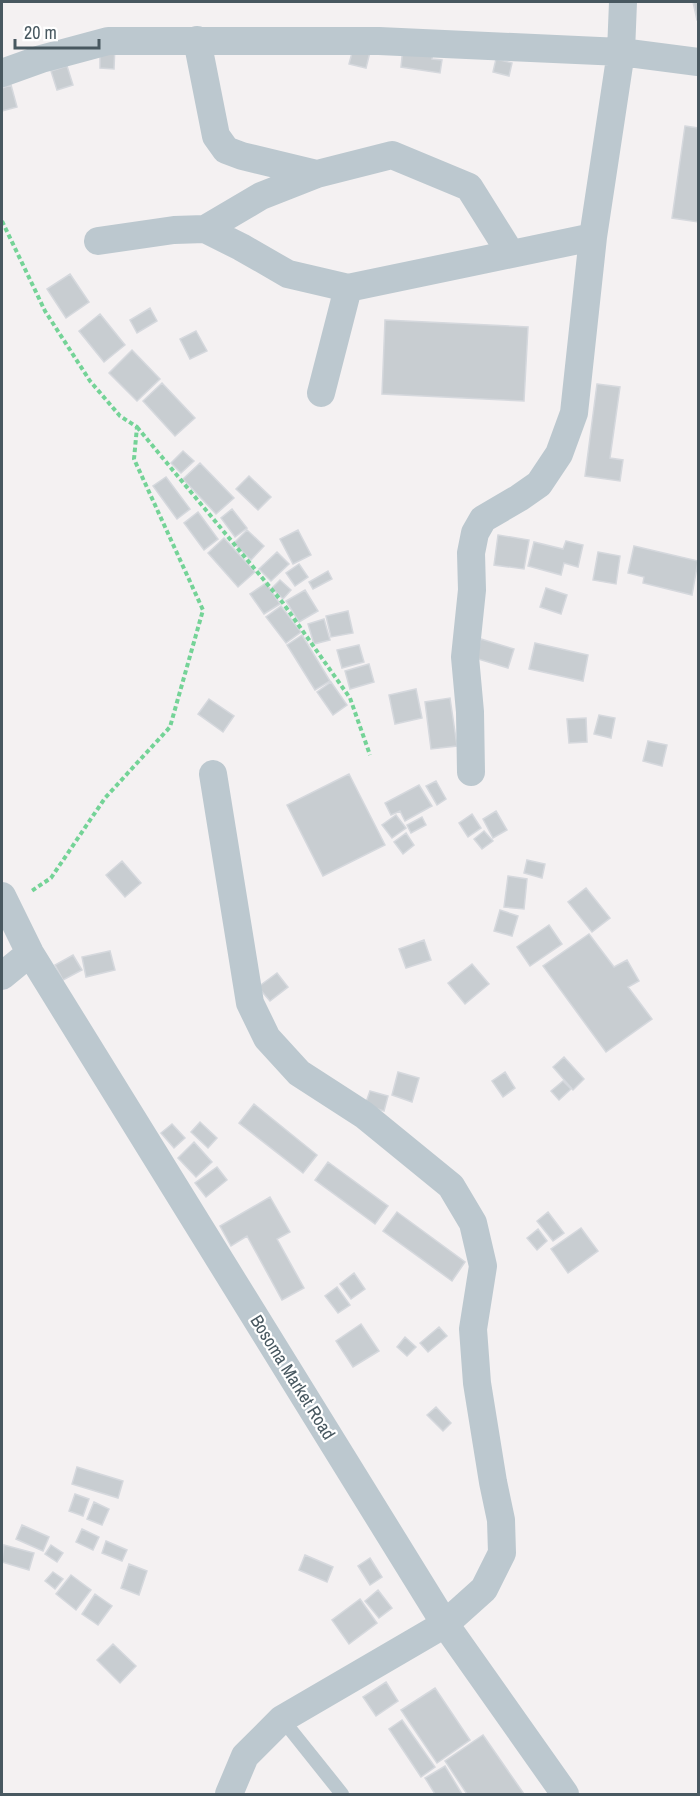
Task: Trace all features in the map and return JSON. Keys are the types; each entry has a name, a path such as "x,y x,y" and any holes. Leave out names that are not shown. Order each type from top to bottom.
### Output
{"street":[{"path":"471,772 470,712 465,657 472,590 471,553 475,533 483,519 539,484 559,454 574,413 593,237 621,52 623,2"},
{"path":"197,40 216,136 226,150 317,174"},
{"path":"2,73 41,59 108,41 379,41 621,52 699,62"},
{"path":"205,229 261,196 317,174 392,155 469,187 511,254"},
{"path":"98,241 174,230 205,229 288,274 348,288 593,237"},
{"path":"321,393 348,288"},
{"path":"213,774 250,1003 267,1038 299,1073 363,1115 451,1186 473,1223 483,1266 473,1329 477,1383 501,1520 502,1553 484,1588 446,1624 282,1719 245,1756 229,1794"},
{"name":"Bosoma Market Road","path":"4,901 30,953 446,1624 565,1794"},
{"path":"2,976 30,953"}],"lane":[{"path":"282,1719 342,1794"}],"path":[{"path":"2,221 45,311 90,381 120,416 137,427 283,603 350,698 370,755"},
{"path":"4,901 51,878 105,798 170,727 203,610 134,459 137,427"}],"building":[{"path":"693,2 698,2 698,20 697,20"},
{"path":"100,44 115,45 114,69 100,68"},
{"path":"403,47 433,51 432,59 442,60 440,73 401,67"},
{"path":"353,49 370,52 366,68 349,64"},
{"path":"496,59 512,63 509,76 493,72"},
{"path":"67,66 73,85 57,90 51,71"},
{"path":"11,85 17,107 2,111 2,88"},
{"path":"685,126 698,128 698,222 672,218"},
{"path":"70,274 89,302 66,318 47,289"},
{"path":"150,308 157,321 137,333 130,320"},
{"path":"100,314 125,345 104,362 79,331"},
{"path":"385,320 528,327 524,401 382,394"},
{"path":"196,331 207,351 190,359 180,339"},
{"path":"132,350 160,379 137,401 109,373"},
{"path":"162,383 195,418 175,436 143,401"},
{"path":"597,384 620,387 610,458 623,460 620,481 585,476"},
{"path":"183,451 194,461 181,473 171,463"},
{"path":"200,463 234,498 216,514 183,479"},
{"path":"249,476 271,497 258,510 236,489"},
{"path":"166,477 190,509 177,519 153,486"},
{"path":"232,509 247,528 235,537 221,518"},
{"path":"198,512 218,539 204,550 184,523"},
{"path":"247,530 264,546 251,560 234,543"},
{"path":"298,530 311,555 293,564 280,539"},
{"path":"498,535 529,540 524,569 494,565"},
{"path":"224,538 255,572 238,587 208,553"},
{"path":"566,541 583,545 578,567 564,563 561,575 528,566 534,542 563,549"},
{"path":"634,546 698,561 692,595 643,583 644,577 628,573"},
{"path":"277,552 289,564 271,581 259,569"},
{"path":"598,552 620,556 616,584 593,580"},
{"path":"299,564 308,577 295,586 286,573"},
{"path":"328,571 332,579 313,589 309,582"},
{"path":"280,580 291,590 283,599 272,588"},
{"path":"266,583 280,604 264,614 250,594"},
{"path":"546,588 567,595 561,614 540,607"},
{"path":"305,590 318,611 299,622 286,601"},
{"path":"281,606 301,632 286,643 266,617"},
{"path":"348,611 353,633 331,637 326,616"},
{"path":"324,619 330,640 314,644 308,624"},
{"path":"302,635 330,681 315,690 287,645"},
{"path":"481,639 514,649 508,668 475,658"},
{"path":"535,643 588,655 583,681 529,669"},
{"path":"359,645 364,662 342,668 337,650"},
{"path":"369,664 374,682 350,689 345,671"},
{"path":"331,682 347,705 333,715 317,692"},
{"path":"416,689 422,718 395,724 389,695"},
{"path":"450,698 457,746 431,749 425,702"},
{"path":"209,699 234,716 223,732 198,714"},
{"path":"599,715 615,718 611,738 594,734"},
{"path":"586,718 587,742 569,743 567,719"},
{"path":"648,741 667,745 662,766 643,761"},
{"path":"349,774 385,845 323,876 287,805"},
{"path":"436,781 446,799 437,805 426,786"},
{"path":"419,785 432,806 405,821 400,811 391,815 385,803"},
{"path":"496,811 507,830 493,838 483,819"},
{"path":"472,814 481,828 468,837 459,823"},
{"path":"396,815 406,828 392,838 382,825"},
{"path":"422,817 426,825 411,833 407,825"},
{"path":"484,831 493,841 482,849 474,839"},
{"path":"406,833 414,845 403,854 394,842"},
{"path":"527,860 545,864 542,878 524,873"},
{"path":"122,861 141,883 125,897 106,875"},
{"path":"508,876 527,879 524,909 504,907"},
{"path":"586,888 610,918 592,932 568,902"},
{"path":"500,910 518,916 512,936 494,931"},
{"path":"549,925 562,944 530,966 517,947"},
{"path":"589,934 614,967 627,960 639,981 628,987 652,1019 606,1052 543,966"},
{"path":"424,940 431,960 406,968 399,949"},
{"path":"110,951 115,970 86,977 82,957"},
{"path":"73,955 82,970 63,980 55,965"},
{"path":"472,964 489,984 465,1004 448,983"},
{"path":"277,973 288,987 270,1001 258,987"},
{"path":"564,1057 584,1079 573,1090 553,1067"},
{"path":"398,1072 419,1078 412,1102 392,1095"},
{"path":"505,1072 515,1088 503,1097 492,1081"},
{"path":"563,1081 571,1089 559,1100 551,1091"},
{"path":"370,1091 388,1096 384,1111 365,1105"},
{"path":"254,1104 317,1155 303,1173 239,1123"},
{"path":"200,1122 217,1138 208,1148 191,1132"},
{"path":"172,1124 185,1138 174,1148 161,1133"},
{"path":"194,1142 212,1162 196,1177 178,1158"},
{"path":"328,1162 388,1206 375,1224 315,1180"},
{"path":"217,1167 227,1180 206,1197 195,1183"},
{"path":"270,1197 290,1232 277,1239 304,1288 282,1300 247,1236 231,1246 220,1226"},
{"path":"397,1212 465,1262 452,1281 383,1231"},
{"path":"548,1212 564,1233 553,1241 537,1221"},
{"path":"581,1228 598,1251 568,1273 551,1249"},
{"path":"538,1229 547,1241 537,1250 527,1238"},
{"path":"354,1273 365,1289 351,1299 340,1284"},
{"path":"337,1287 350,1305 338,1313 325,1296"},
{"path":"361,1324 379,1351 353,1367 336,1341"},
{"path":"439,1327 447,1336 428,1352 420,1343"},
{"path":"405,1337 416,1347 407,1356 397,1347"},
{"path":"436,1407 451,1423 443,1431 427,1415"},
{"path":"77,1467 123,1481 118,1498 72,1484"},
{"path":"75,1494 89,1499 83,1516 69,1511"},
{"path":"94,1502 109,1509 102,1525 87,1519"},
{"path":"22,1525 49,1537 43,1551 16,1539"},
{"path":"82,1529 99,1537 93,1550 76,1542"},
{"path":"106,1541 127,1550 122,1561 102,1553"},
{"path":"4,1545 34,1553 29,1570 2,1562"},
{"path":"51,1545 63,1553 57,1562 45,1554"},
{"path":"305,1555 333,1567 327,1582 299,1570"},
{"path":"370,1558 382,1577 370,1585 358,1566"},
{"path":"129,1564 147,1571 139,1595 121,1588"},
{"path":"53,1572 63,1579 55,1589 45,1581"},
{"path":"71,1575 91,1590 76,1610 56,1594"},
{"path":"378,1590 392,1608 379,1618 365,1601"},
{"path":"95,1594 112,1606 98,1625 82,1614"},
{"path":"360,1599 377,1623 349,1644 332,1620"},
{"path":"113,1644 136,1666 120,1683 97,1660"},
{"path":"386,1682 398,1701 376,1716 363,1697"},
{"path":"435,1688 470,1740 437,1763 401,1710"},
{"path":"402,1720 435,1767 421,1777 389,1729"},
{"path":"483,1735 524,1794 467,1794 445,1761"},
{"path":"445,1766 462,1794 435,1794 425,1778"}]}
